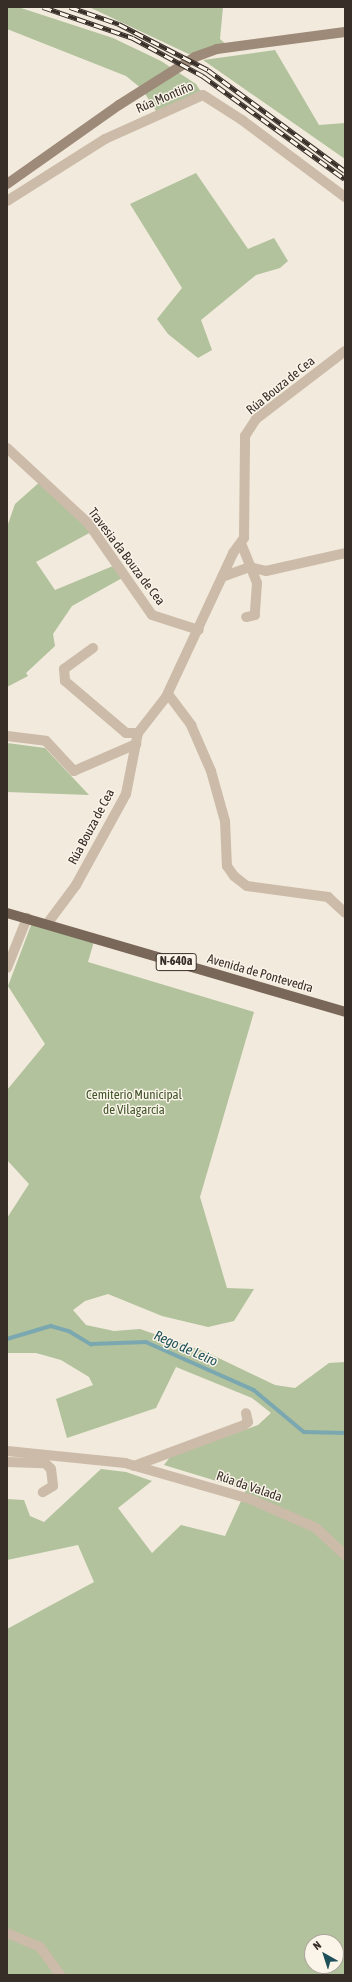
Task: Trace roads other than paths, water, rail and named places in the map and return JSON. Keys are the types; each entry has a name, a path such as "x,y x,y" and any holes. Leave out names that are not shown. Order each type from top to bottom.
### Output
{"main road":[{"path":"7,184 130,97 195,57 217,49 345,32"},
{"name":"Avenida de Pontevedra","path":"7,912 345,1012"}],"street":[{"name":"Rúa Montiño","path":"7,201 105,139 203,95 345,197"},
{"name":"Rúa Bouza de Cea","path":"47,924 76,885 126,794 138,733 168,694 199,630 222,577 244,538 245,436 256,419 345,351"},
{"name":"Travesia da Bouza de Cea","path":"7,448 88,523 152,616 199,630"},
{"name":"Rúa Bouza de Cea","path":"241,543 249,567 257,583 255,615 246,617"},
{"path":"222,577 249,567 266,571 345,553"},
{"path":"93,648 64,669 65,680 126,733 138,733"},
{"path":"168,694 191,725 211,771 225,821 227,866 234,876 247,886 328,897 342,911"},
{"path":"7,736 46,741 74,771 136,744"},
{"path":"7,968 27,918"},
{"path":"134,1466 244,1425 248,1422 246,1413"},
{"name":"Rúa da Valada","path":"7,1451 63,1454 134,1466 250,1499 316,1528 345,1555"},
{"path":"7,1462 45,1463 51,1469 53,1486 43,1492"},
{"path":"7,1933 40,1947 60,1975"}],"waterway":[{"name":"Rego de Leiro","path":"7,1339 51,1326 69,1331 91,1344 146,1342 254,1390 304,1432 345,1433"}],"railway":[{"path":"43,7 133,38 203,76 345,179"},
{"path":"70,7 119,24 208,70 345,171"}],"park label":[{"name":"Cemiterio Municipal de Vilagarcía","path":"134,1104"}]}
